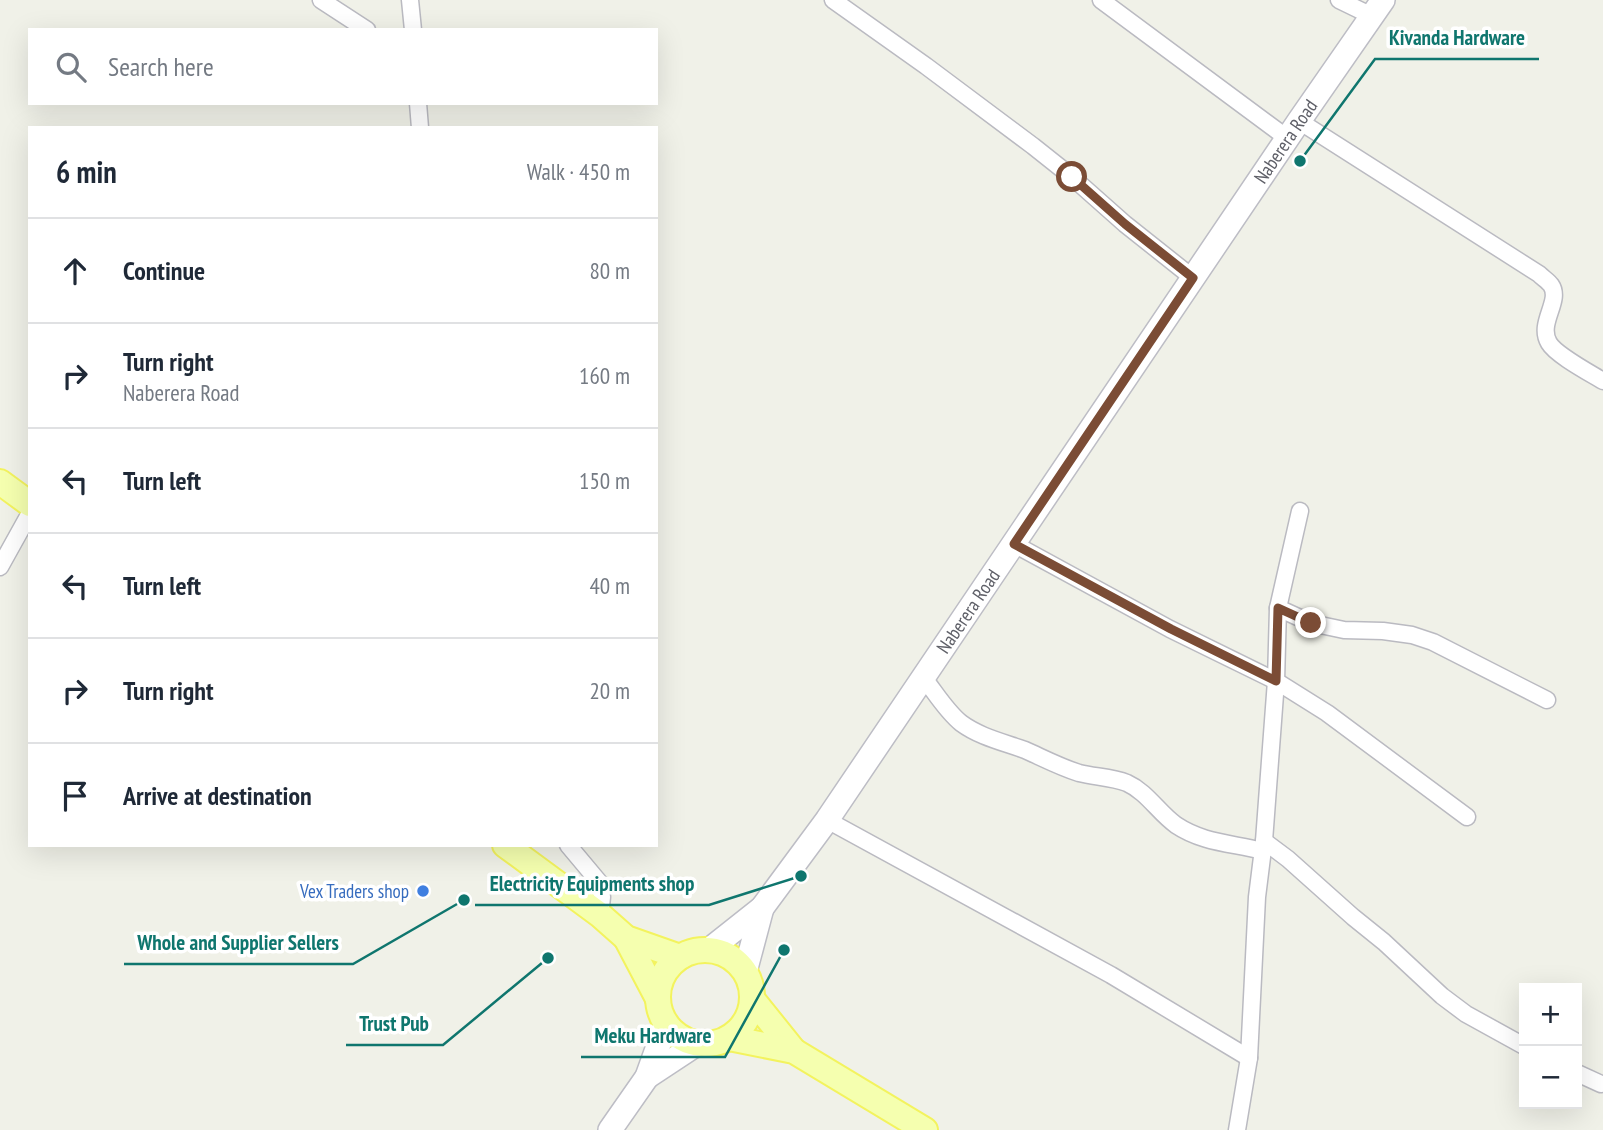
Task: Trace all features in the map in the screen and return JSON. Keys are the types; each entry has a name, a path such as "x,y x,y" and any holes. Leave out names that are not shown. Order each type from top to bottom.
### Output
{"main road":[{"path":"0,482 28,502"},
{"path":"508,847 600,915 626,938 657,997 666,1024 685,1040 697,1044 713,1044 729,1038 741,1028 749,1015 752,1000 751,986 736,961 709,950 694,951 668,967 660,981 657,997"},
{"path":"626,938 681,957"},
{"path":"752,1000 794,1051 925,1130"},
{"path":"729,1038 794,1051"}],"street":[{"path":"321,0 364,28"},
{"path":"410,0 412,28"},
{"path":"833,0 1033,146 1193,278"},
{"path":"1101,0 1293,130 1539,274 1552,287 1554,295 1544,330 1549,345 1603,380"},
{"path":"1339,0 1378,8"},
{"name":"Naberera Road","path":"709,950 762,908 827,820 1378,8"},
{"path":"418,105 420,126"},
{"path":"1237,1130 1249,1058 1257,897 1276,681 1278,608 1300,511"},
{"path":"2,559 28,516"},
{"path":"1014,544 1171,629 1276,681 1328,713 1467,817"},
{"path":"1278,608 1311,623 1344,630 1412,635 1433,642 1547,700"},
{"path":"923,677 952,715 993,740 1024,750 1060,767 1126,783 1140,791 1164,816 1198,838 1263,846 1288,859 1442,996 1466,1014 1519,1043"},
{"path":"827,820 1100,970 1249,1058"},
{"path":"570,847 599,881 602,897 600,915"},
{"name":"Naberera Road","path":"745,972 762,908"},
{"path":"610,1130 647,1077 666,1024"},
{"path":"647,1077 697,1044"},
{"path":"1582,1075 1601,1084"}],"place":[{"name":"Kivanda Hardware","path":"1300,161"},
{"name":"Electricity Equipments shop","path":"801,876"},
{"name":"Vex Traders shop","path":"423,891"},
{"name":"Whole and Supplier Sellers","path":"464,900"},
{"name":"Meku Hardware","path":"784,950"},
{"name":"Trust Pub","path":"548,958"}],"route":[{"path":"1072,177 1125,224 1193,278 1014,544 1171,629 1276,681 1278,608 1311,623"}]}
